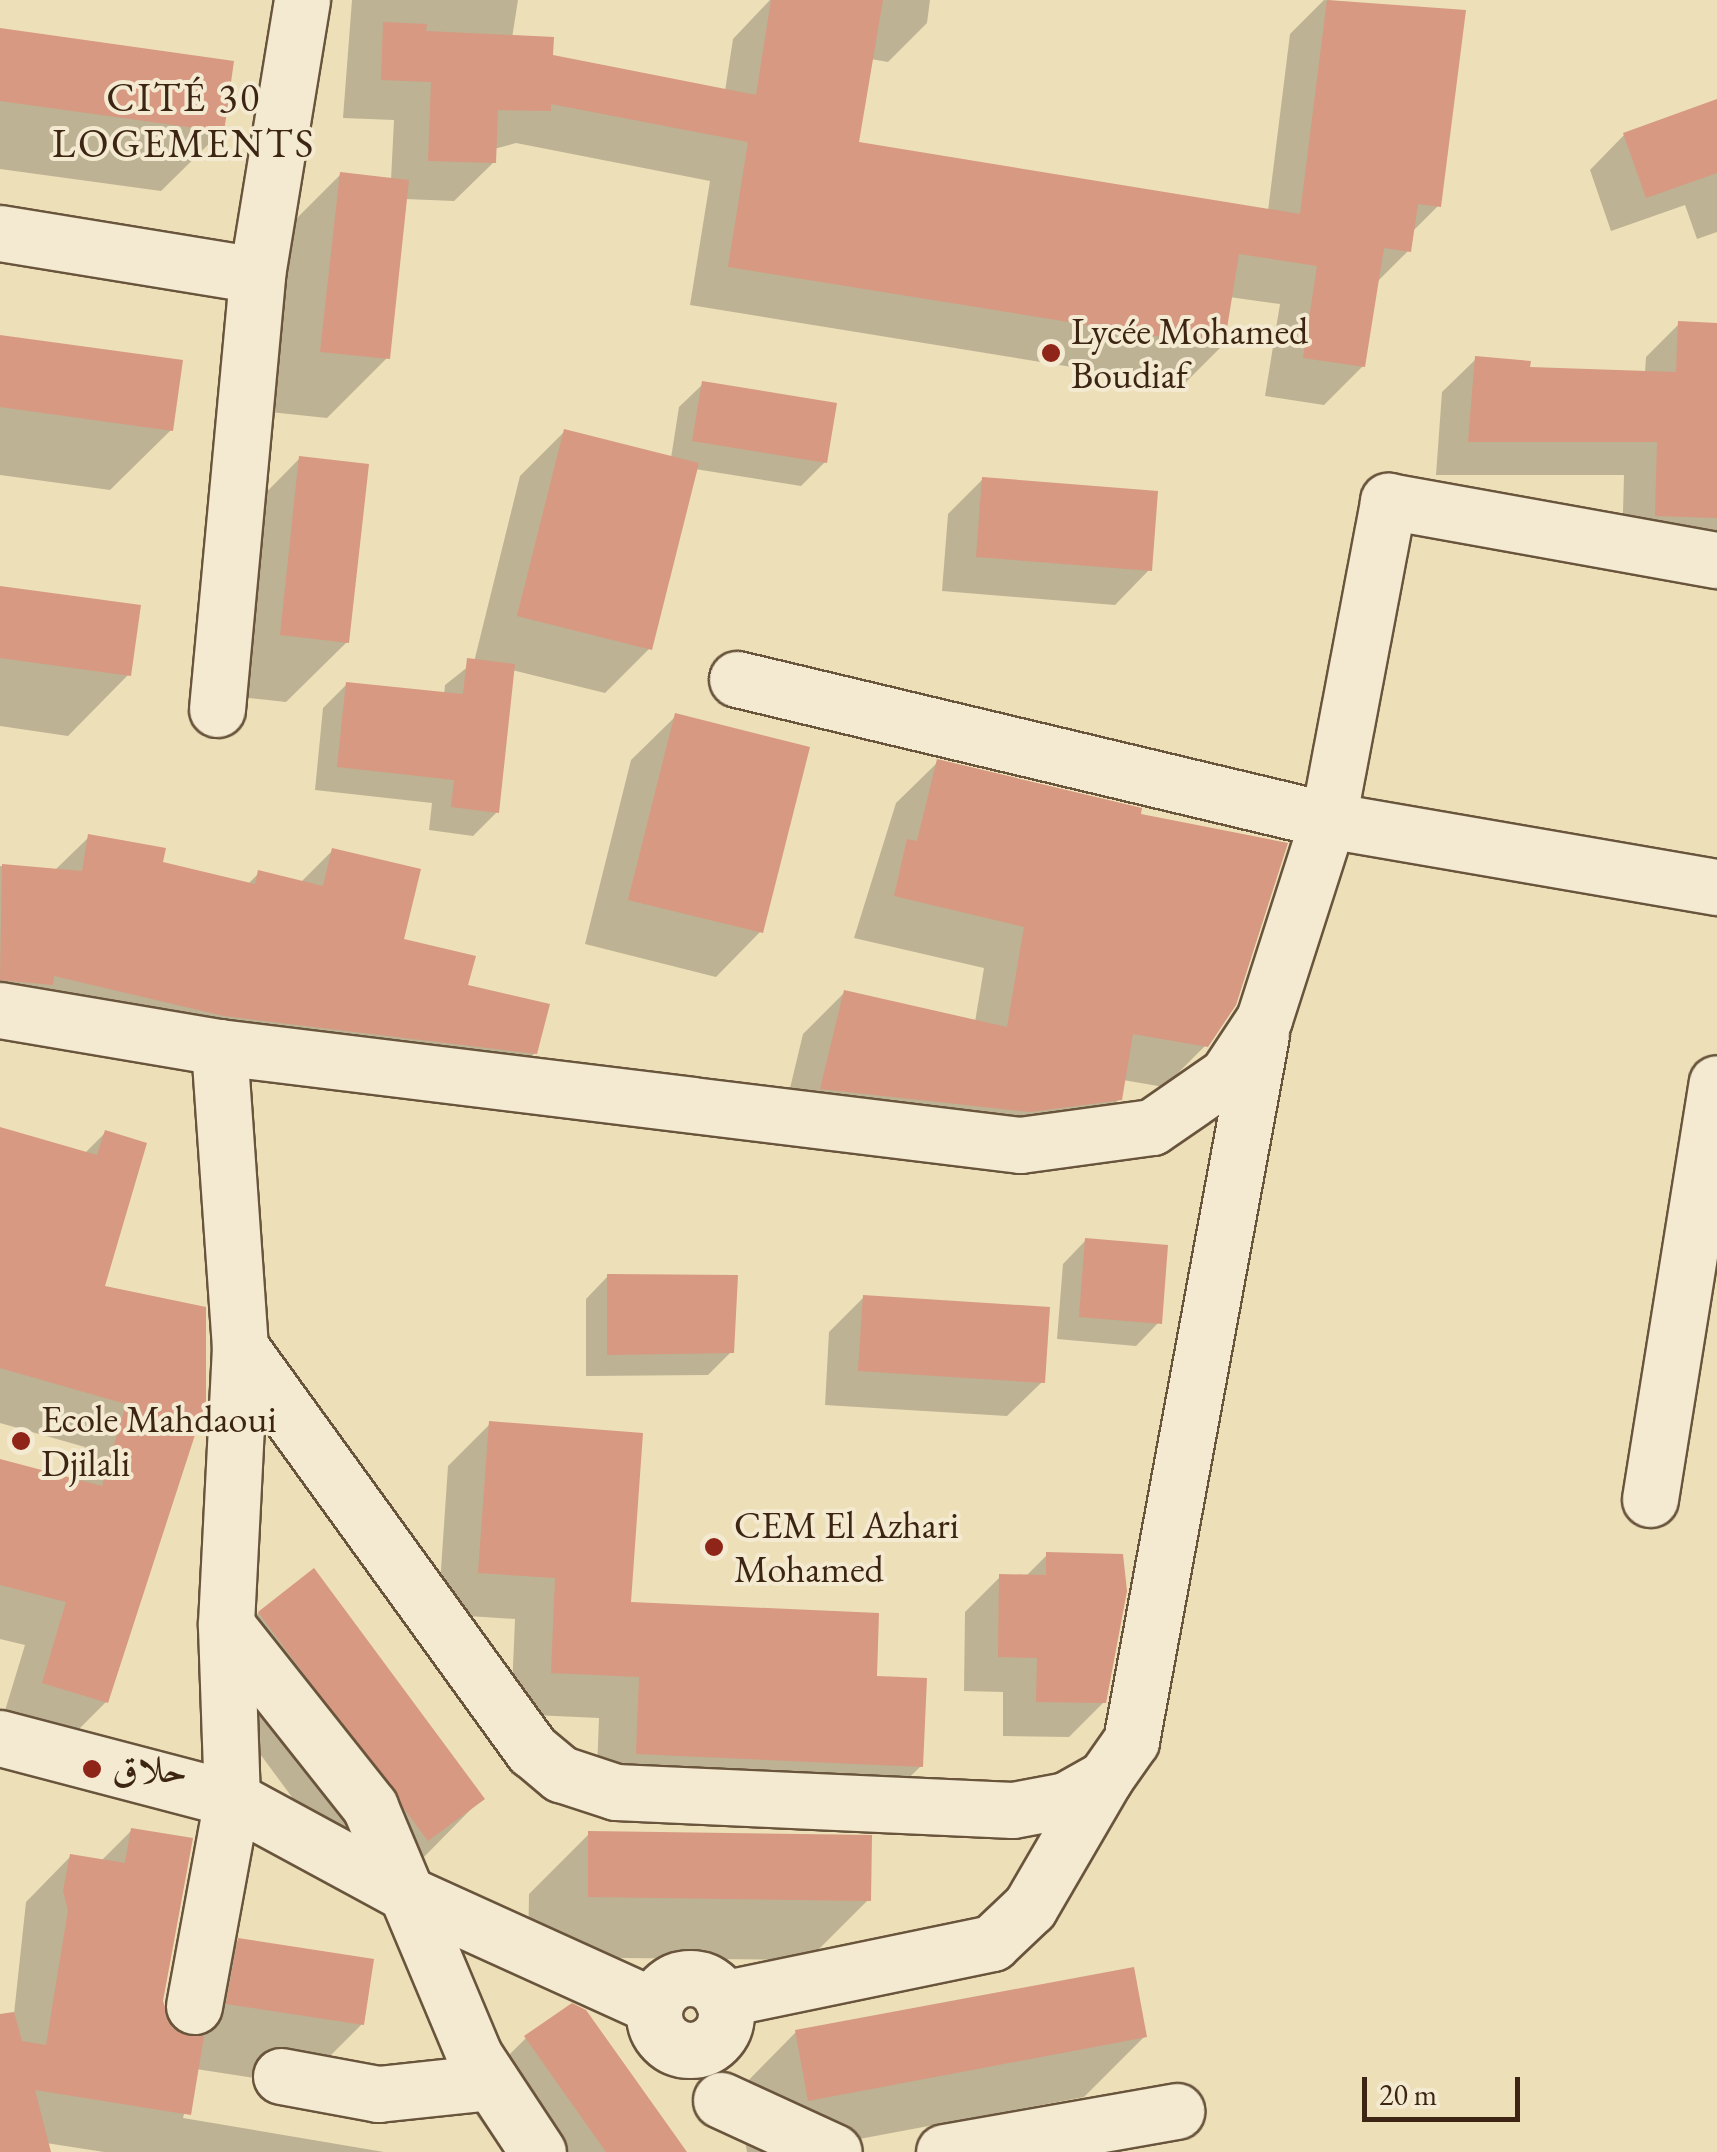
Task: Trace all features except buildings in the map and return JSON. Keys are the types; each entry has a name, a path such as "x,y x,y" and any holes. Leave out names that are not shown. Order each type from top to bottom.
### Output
{"street":[{"path":"217,709 257,275 302,0"},
{"path":"0,233 257,275"},
{"path":"715,2022 992,1942 1030,1907 1131,1741 1264,1019 1328,820 1388,502 1717,560"},
{"path":"737,679 1328,820 1717,887"},
{"path":"0,1010 218,1047 1020,1145 1152,1128 1226,1075 1264,1019"},
{"path":"194,2006 232,1799 226,1625 240,1348 218,1047"},
{"path":"1650,1499 1711,1159 1717,1083"},
{"path":"240,1348 532,1750 560,1774 616,1792 1013,1810 1066,1800 1105,1778"},
{"path":"226,1625 370,1806 491,2082 538,2152"},
{"path":"0,1738 232,1799 407,1894 654,2006 669,1986 692,1978 715,2022 721,2100 744,2152"},
{"path":"280,2076 378,2094 491,2082"},
{"path":"721,2100 834,2152"},
{"path":"944,2152 1176,2112"}],"place":[{"name":"Lycée Mohamed Boudiaf","path":"1051,353"},
{"name":"Ecole Mahdaoui Djilali","path":"21,1441"},
{"name":"CEM El Azhari Mohamed","path":"714,1547"},
{"name":"حلاق","path":"92,1769"}],"district":[{"name":"CITÉ 30 LOGEMENTS","path":"184,120"}]}
